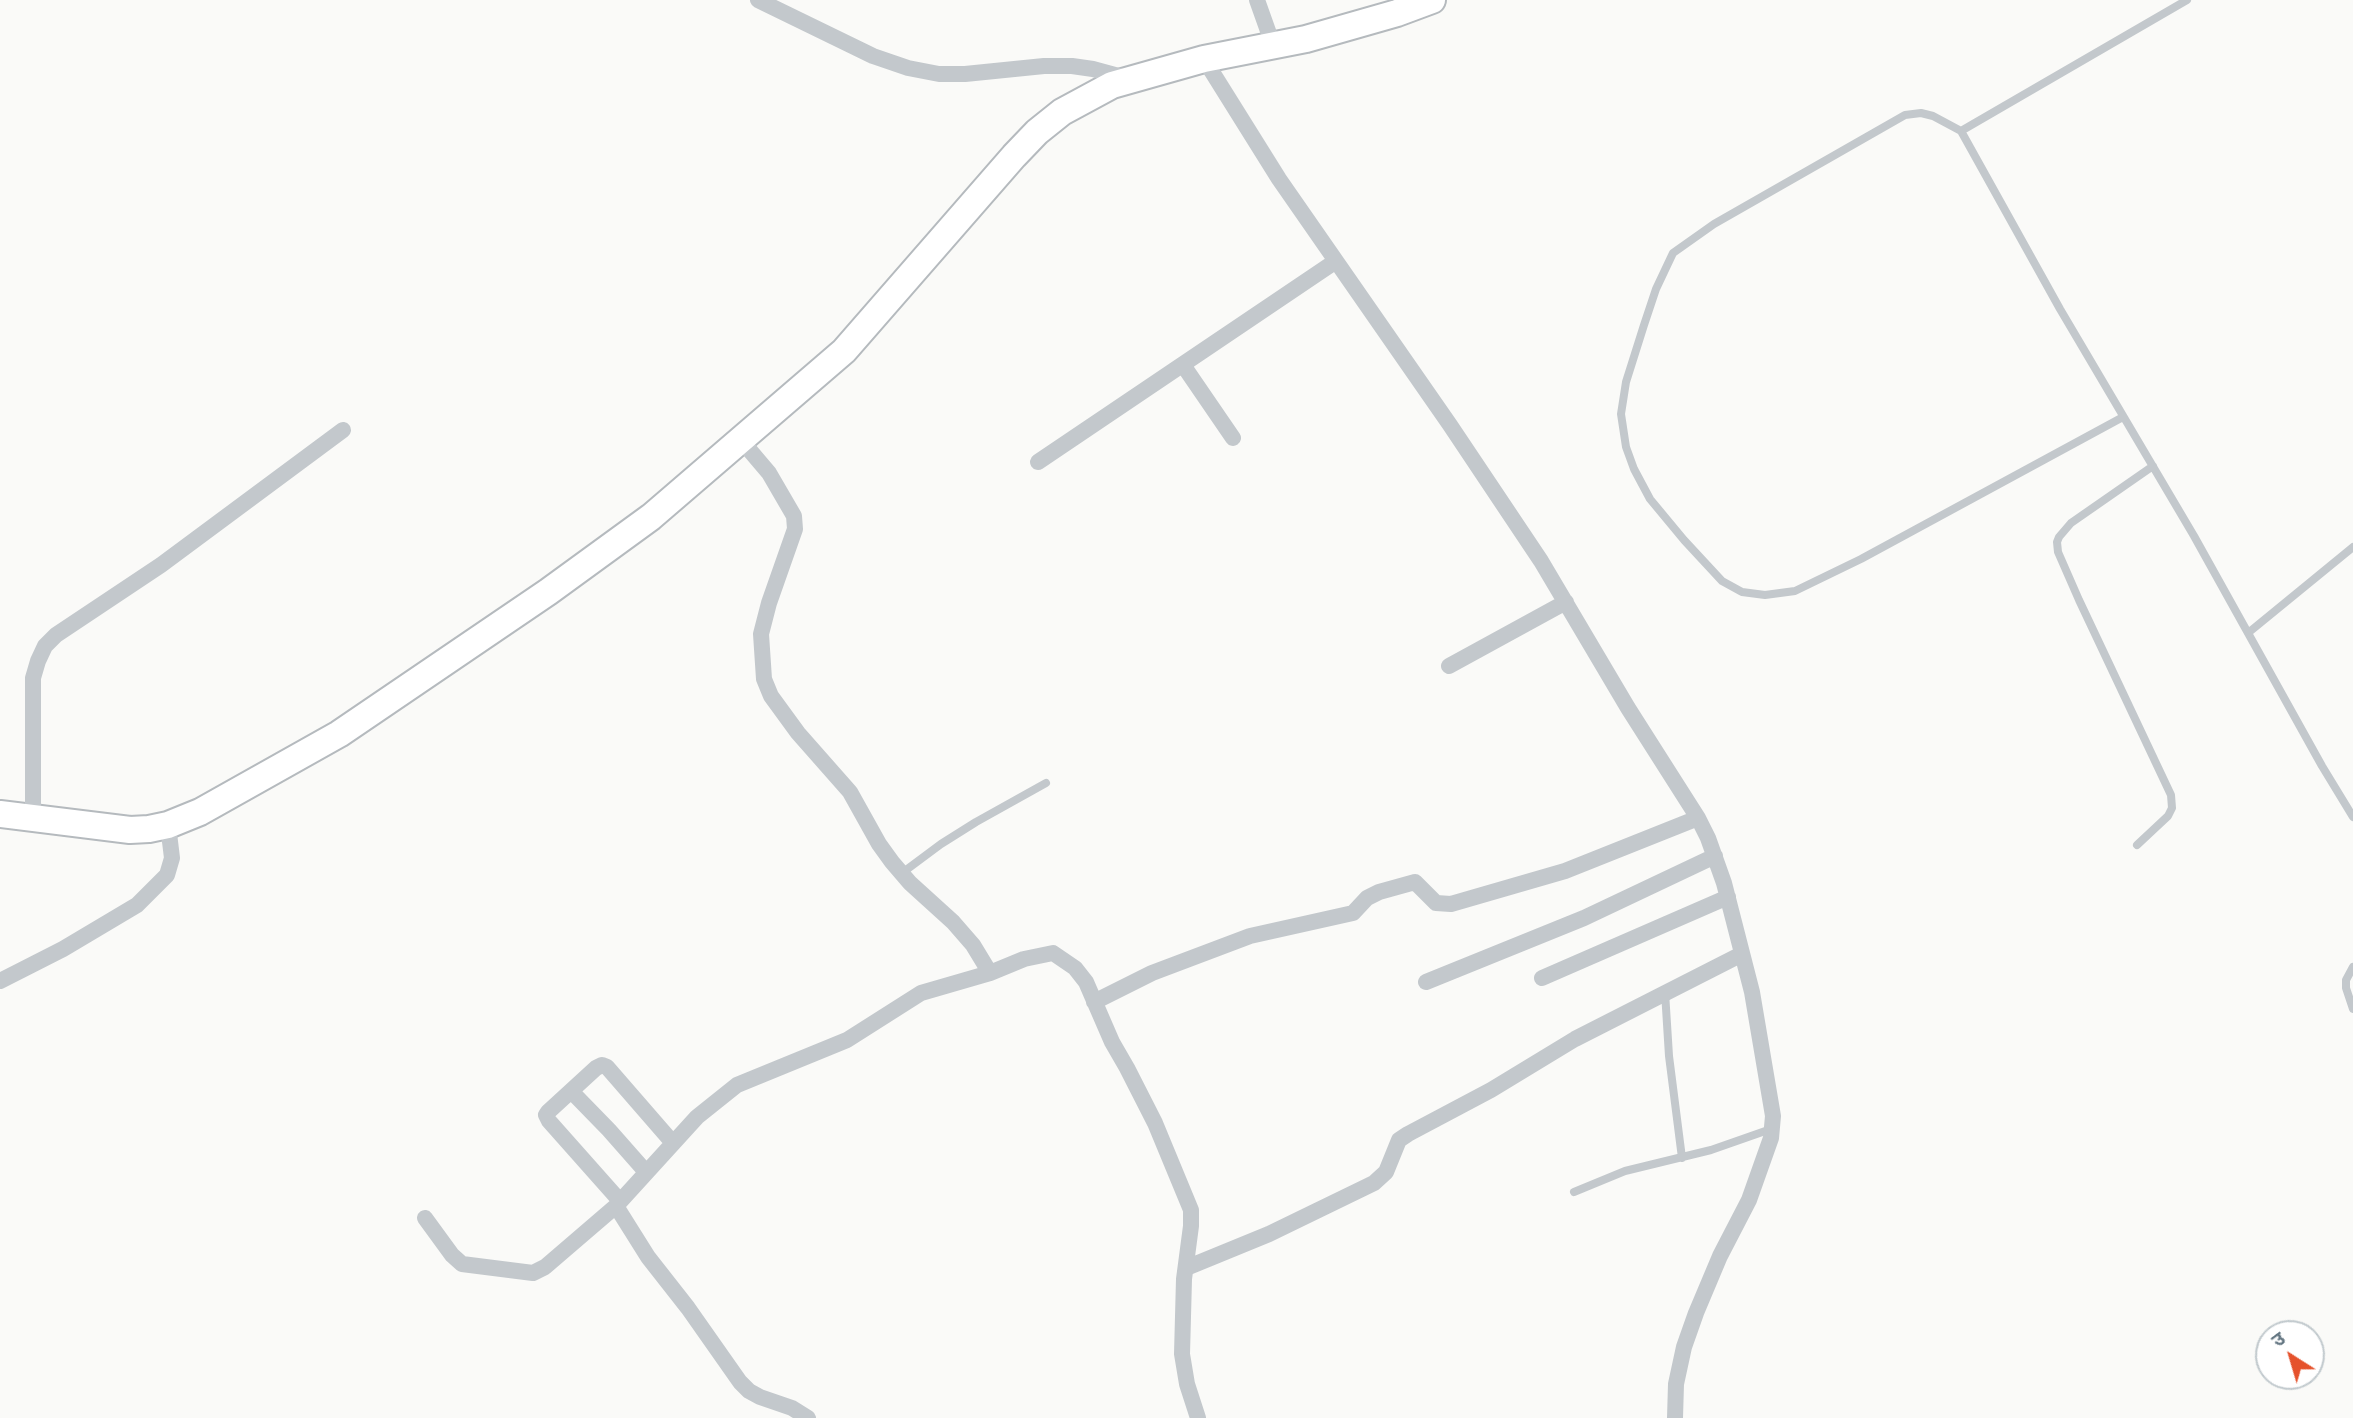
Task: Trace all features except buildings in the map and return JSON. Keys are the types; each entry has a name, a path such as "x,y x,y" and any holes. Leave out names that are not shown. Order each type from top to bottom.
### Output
{"main road":[{"path":"0,814 130,830 168,825 200,812 339,734 473,644 652,517 844,351 1037,132 1062,112 1112,85 1204,59 1306,39 1432,0"}],"street":[{"path":"758,0 873,56 908,68 939,74 965,74 1072,66 1132,80"},
{"path":"1257,0 1273,45"},
{"path":"1204,59 1279,178 1541,561 1628,708 1698,818 1715,856 1752,992 1773,1116 1770,1138 1749,1200 1720,1256 1688,1336 1676,1384 1675,1418"},
{"path":"1038,462 1336,261"},
{"path":"1184,365 1233,438"},
{"path":"33,818 33,678 45,646 56,635 161,565 343,430"},
{"path":"741,440 769,473 794,516 795,529 761,634 764,678 771,696 781,712 850,792 878,844 902,873 973,945 990,973"},
{"path":"1449,666 1566,602"},
{"path":"1094,1002 1152,973 1250,936 1353,913 1367,898 1378,892 1415,882 1436,903 1451,904 1565,871 1698,818"},
{"path":"0,981 63,949 137,905 167,875 172,858 168,825"},
{"path":"1426,982 1584,918 1715,856"},
{"path":"1542,978 1728,897"},
{"path":"425,1218 452,1255 462,1264 533,1273 545,1267 618,1203 697,1116 737,1085 847,1040 921,993 990,973 1024,958 1054,953 1075,968 1086,982 1112,1042 1155,1123 1191,1210 1185,1268 1182,1354 1186,1384 1198,1418"},
{"path":"1185,1268 1269,1234 1374,1183 1386,1172 1399,1140 1408,1134 1491,1090 1575,1039 1742,954"},
{"path":"673,1143 605,1066 596,1068 548,1112 547,1118 618,1203 648,1257 740,1382 760,1397 792,1408 808,1418"},
{"path":"571,1091 646,1172"}],"lane":[{"path":"1961,131 2187,0"},
{"path":"2123,416 1872,553 1795,591 1765,595 1742,592 1722,581 1650,499 1634,469 1626,446 1621,414 1626,382 1656,289 1673,253 1714,224 1905,115 1921,113 1933,116 1961,131 2060,309 2123,416 2153,467 2353,817"},
{"path":"2137,845 2168,817 2172,808 2171,794 2079,600 2058,552 2057,542 2071,523 2153,467"},
{"path":"2248,633 2353,547"},
{"path":"902,873 964,830 1046,783"},
{"path":"2353,967 2346,980 2346,988 2353,1009"},
{"path":"1665,992 1669,1056 1682,1158"},
{"path":"1574,1192 1625,1171 1682,1158 1772,1129"}]}
